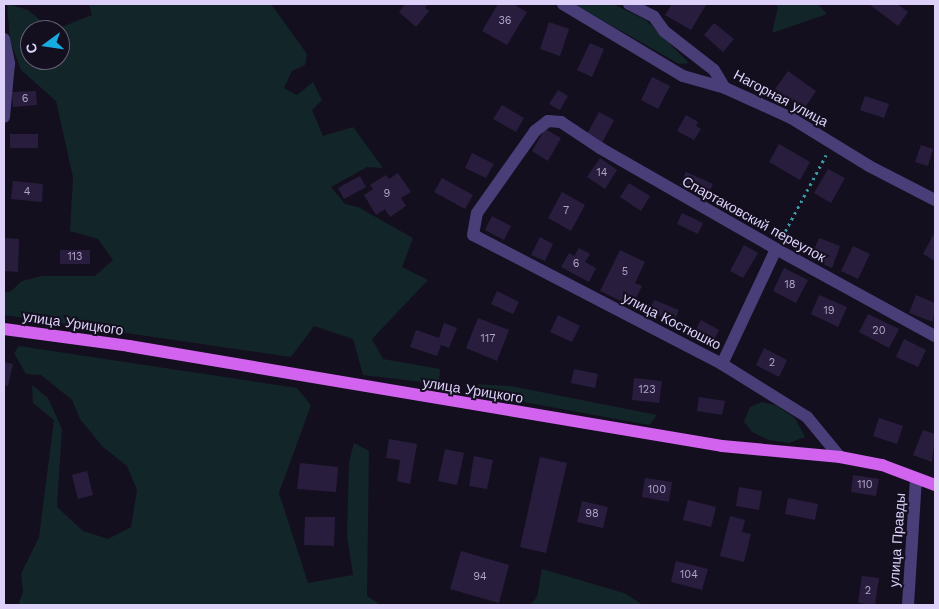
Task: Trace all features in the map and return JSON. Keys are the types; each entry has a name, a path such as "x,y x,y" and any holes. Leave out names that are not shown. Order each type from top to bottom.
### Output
{"main road":[{"name":"улица Урицкого","path":"4,329 129,346 722,446 840,457 882,465 935,485"}],"street":[{"path":"563,4 683,76 725,88"},
{"name":"Нагорная улица","path":"629,4 654,17 664,31 714,70 725,88 792,118 832,143 935,200"},
{"path":"4,39 9,63 4,117"},
{"name":"Спартаковский переулок","path":"473,235 476,213 535,131 548,121 560,122 600,148 776,249 935,336"},
{"name":"улица Костюшко","path":"473,235 722,364 807,417 840,457"},
{"path":"722,364 776,249"},
{"name":"улица Правды","path":"908,605 916,478"}],"path":[{"path":"776,249 832,143"}],"green space":[{"path":"7,4 28,10 40,20 20,20 20,67 10,40"},
{"path":"89,4 271,4 307,54 305,65 292,71 284,88 297,95 313,82 322,100 312,110 323,136 353,127 383,168 367,167 331,187 345,204 358,207 413,238 402,267 428,280 372,339 383,359 440,369 439,384 363,375 353,339 314,326 291,357 4,315 4,292 10,292 22,281 42,276 95,276 113,260 98,239 70,231 73,177 56,101 21,70 70,70 70,24 92,15"},
{"path":"574,4 613,4 646,20 689,63 679,64"},
{"path":"775,4 818,4 827,14 772,33 778,7"},
{"path":"19,346 297,388 311,405 279,493 308,583 353,575 347,536 349,462 354,443 369,451 367,596 381,605 18,605 23,592 21,574 39,537 54,420 33,403 32,385 48,398 62,429 57,507 83,531 108,539 131,527 137,490 127,466 103,447 80,419 72,400 41,375 26,374 14,353"},
{"path":"472,384 511,386 657,415 649,425 473,393"},
{"path":"762,402 777,406 795,418 805,437 789,443 769,440 752,432 744,422 750,407"},
{"path":"542,569 624,593 643,605 530,605 537,597"}],"building":[{"path":"405,4 428,4 425,8 429,11 416,27 399,12"},
{"path":"498,4 513,4 527,12 507,45 482,31"},
{"path":"672,4 706,5 691,30 665,15"},
{"path":"869,4 897,4 908,12 898,26"},
{"path":"549,22 569,29 560,56 540,49"},
{"path":"714,23 734,39 723,52 704,35"},
{"path":"590,43 604,49 592,77 577,70"},
{"path":"788,71 816,91 804,109 775,89"},
{"path":"652,77 670,86 658,109 641,100"},
{"path":"558,90 568,96 560,110 549,104"},
{"path":"36,91 37,105 13,107 12,92"},
{"path":"865,96 889,104 884,118 860,110"},
{"path":"502,105 524,118 516,132 493,119"},
{"path":"599,112 614,120 602,143 587,134"},
{"path":"686,115 698,122 696,126 701,129 694,140 677,131"},
{"path":"545,129 561,138 548,161 532,151"},
{"path":"10,134 38,134 38,148 10,148"},
{"path":"779,144 810,162 800,180 769,162"},
{"path":"921,145 933,149 928,166 915,162"},
{"path":"472,153 494,164 486,178 465,168"},
{"path":"600,158 617,170 605,189 587,177"},
{"path":"828,169 845,178 831,203 814,193"},
{"path":"686,172 713,184 707,197 680,185"},
{"path":"398,173 411,192 401,198 406,206 390,217 385,209 376,215 364,195 373,189 370,185 386,175 389,179"},
{"path":"360,176 366,187 344,199 338,188"},
{"path":"442,178 473,195 465,209 434,192"},
{"path":"13,181 43,184 42,202 11,199"},
{"path":"629,183 650,196 641,211 620,197"},
{"path":"562,192 585,205 571,231 548,218"},
{"path":"682,213 703,223 698,234 677,224"},
{"path":"492,216 511,226 504,240 485,230"},
{"path":"935,232 935,261 923,254"},
{"path":"540,237 553,244 545,261 531,255"},
{"path":"4,238 19,239 18,272 4,271"},
{"path":"819,238 840,246 832,268 810,259"},
{"path":"744,245 758,253 743,278 730,271"},
{"path":"853,246 870,254 858,279 841,271"},
{"path":"579,248 590,254 585,262 596,268 589,282 561,267 569,253 574,256"},
{"path":"60,250 90,250 90,264 60,264"},
{"path":"620,250 645,262 635,283 642,286 632,306 600,291"},
{"path":"784,268 808,280 796,303 773,291"},
{"path":"497,291 519,302 513,314 491,304"},
{"path":"819,295 847,307 838,327 811,314"},
{"path":"916,295 935,303 933,322 909,313"},
{"path":"654,300 679,310 674,321 649,312"},
{"path":"868,314 899,329 889,348 859,332"},
{"path":"558,315 580,326 572,342 550,332"},
{"path":"478,318 509,330 497,361 466,348"},
{"path":"701,320 719,330 711,346 692,337"},
{"path":"444,323 457,328 449,348 441,345 437,356 410,347 416,330 439,338"},
{"path":"904,339 926,350 918,367 896,357"},
{"path":"764,348 787,360 779,377 756,365"},
{"path":"4,362 13,364 8,386 4,385"},
{"path":"574,369 598,374 595,388 571,383"},
{"path":"634,378 662,381 659,403 632,400"},
{"path":"699,397 725,401 722,415 697,411"},
{"path":"879,418 903,426 897,444 873,436"},
{"path":"923,430 935,434 932,462 913,455"},
{"path":"389,439 417,444 410,484 397,481 400,460 386,458"},
{"path":"445,449 464,453 457,485 438,481"},
{"path":"474,456 493,460 487,489 469,486"},
{"path":"540,457 567,463 546,553 520,547"},
{"path":"300,463 338,467 336,492 297,489"},
{"path":"87,471 93,495 78,499 72,475"},
{"path":"853,475 879,479 876,496 851,492"},
{"path":"645,478 672,482 669,502 642,497"},
{"path":"739,487 762,491 759,510 736,506"},
{"path":"788,498 818,504 815,520 785,514"},
{"path":"688,500 716,507 711,527 683,520"},
{"path":"582,501 608,507 603,528 577,522"},
{"path":"730,516 745,520 742,532 751,534 744,562 720,556"},
{"path":"305,517 335,517 334,546 304,545"},
{"path":"461,551 509,565 499,603 450,589"},
{"path":"676,561 708,569 702,590 671,582"},
{"path":"862,576 879,578 875,605 858,603"}]}
